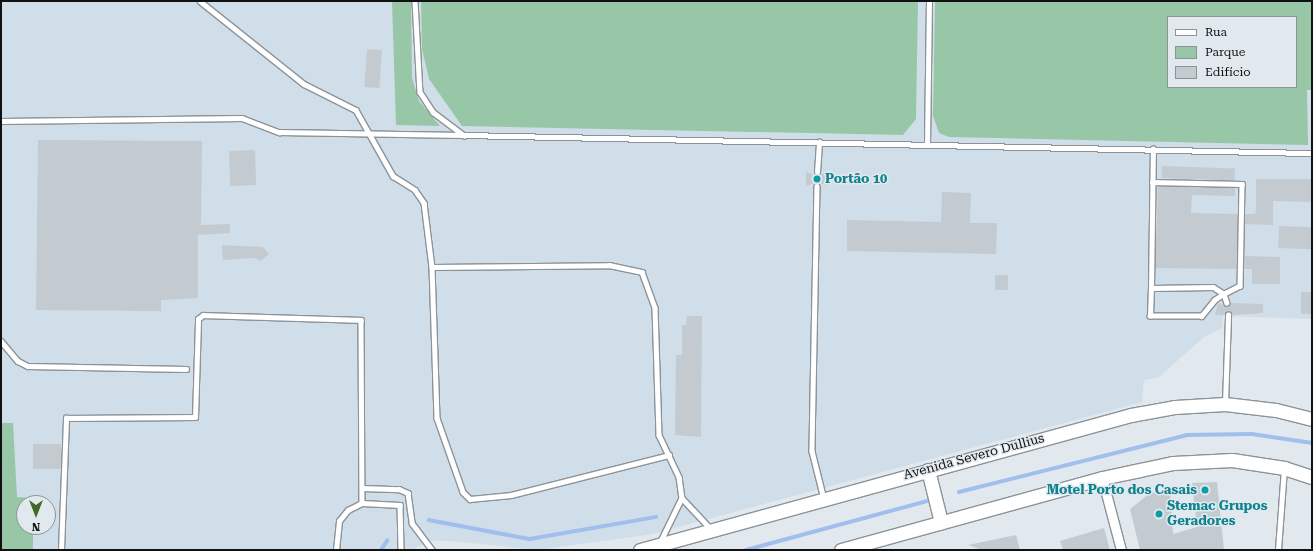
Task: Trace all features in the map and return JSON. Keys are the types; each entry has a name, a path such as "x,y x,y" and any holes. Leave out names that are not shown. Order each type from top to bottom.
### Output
{"main road":[{"name":"Avenida Severo Dullius","path":"640,550 1131,415 1175,407 1225,404 1276,410 1312,419"},
{"path":"841,550 1102,478 1173,463 1232,460 1284,468 1312,477"},
{"path":"928,470 941,522"}],"street":[{"path":"1102,478 1121,550"}],"lane":[{"path":"200,1 304,84 356,110 372,133 380,157 393,176 415,190 424,204 432,268 437,418 448,459 463,492 470,499 511,495 669,455"},
{"path":"415,1 420,92 432,112 464,135"},
{"path":"927,144 929,1"},
{"path":"1,121 242,118 279,132 1312,153"},
{"path":"817,172 819,142"},
{"path":"1152,182 1242,184 1242,280 1240,286 1224,294 1202,316 1150,316 1150,288 1152,182 1153,149"},
{"path":"817,186 812,451 824,499"},
{"path":"432,268 609,265 642,272 655,308 659,435 679,477 682,498 660,545"},
{"path":"1150,288 1213,286 1224,294 1227,303"},
{"path":"61,550 66,418 195,417 199,316 350,317 361,320 362,503"},
{"path":"1225,404 1228,316"},
{"path":"1,341 18,361 28,366 186,369"},
{"path":"1278,550 1284,468"},
{"path":"362,488 399,489 408,493 412,523 432,550"},
{"path":"682,498 712,530"},
{"path":"336,550 339,521 348,510 362,503 400,506 401,550"}],"shaded area":[{"path":"1,1 1312,1 1312,319 1223,316 1222,328 1204,337 1159,377 1144,380 1142,402 653,534 538,550 451,541 429,541 412,550 1,550"}],"green space":[{"path":"392,1 411,1 412,78 419,101 440,126 396,125"},
{"path":"421,1 918,1 916,119 903,135 462,126 429,79 422,49"},
{"path":"935,1 1312,1 1312,90 1307,90 1308,145 949,137 939,133 933,116"},
{"path":"1,423 13,423 17,495 16,535 33,535 33,550 1,550"}],"building":[{"path":"367,49 382,50 379,88 364,87"},
{"path":"38,140 202,141 201,225 230,224 230,233 198,235 198,298 161,300 161,311 36,310"},
{"path":"255,150 256,185 230,186 229,151"},
{"path":"1162,166 1235,169 1235,181 1162,178"},
{"name":"Portão 10","path":"806,172 817,176 828,172 828,186 817,182 806,186"},
{"path":"1256,179 1312,179 1312,202 1273,201 1273,225 1245,224 1245,214 1255,214 1256,210"},
{"path":"1158,186 1235,188 1235,196 1192,195 1191,213 1238,214 1237,269 1155,268"},
{"path":"942,192 971,193 970,223 997,223 996,254 847,251 847,220 941,222"},
{"path":"1279,226 1312,227 1311,249 1278,248"},
{"path":"222,245 263,247 269,254 261,261 255,258 223,260"},
{"path":"1244,256 1280,257 1280,284 1252,284 1252,269 1244,269"},
{"path":"995,275 1008,275 1008,290 995,290"},
{"path":"1301,292 1312,292 1312,314 1301,314"},
{"path":"1218,303 1227,307 1231,303 1263,304 1263,313 1232,315 1228,311 1224,315 1215,315"},
{"path":"687,316 702,316 701,437 675,435 676,355 682,355 682,325 686,325"},
{"path":"33,444 61,444 61,469 33,469"},
{"path":"1217,482 1224,550 1140,550 1130,509 1149,494 1170,488 1173,534 1197,527 1192,483"},
{"path":"1104,528 1110,550 1063,550 1060,541"},
{"path":"1016,535 1020,550 982,550 968,545"}],"waterway":[{"path":"959,492 1187,435 1252,434 1312,443"},
{"path":"746,550 927,501"},
{"path":"429,520 530,539 656,517"},
{"path":"381,550 387,541"}],"place":[{"name":"Portão 10","path":"817,179"},
{"name":"Motel Porto dos Casais","path":"1205,490"},
{"name":"Stemac Grupos Geradores","path":"1159,514"}]}
